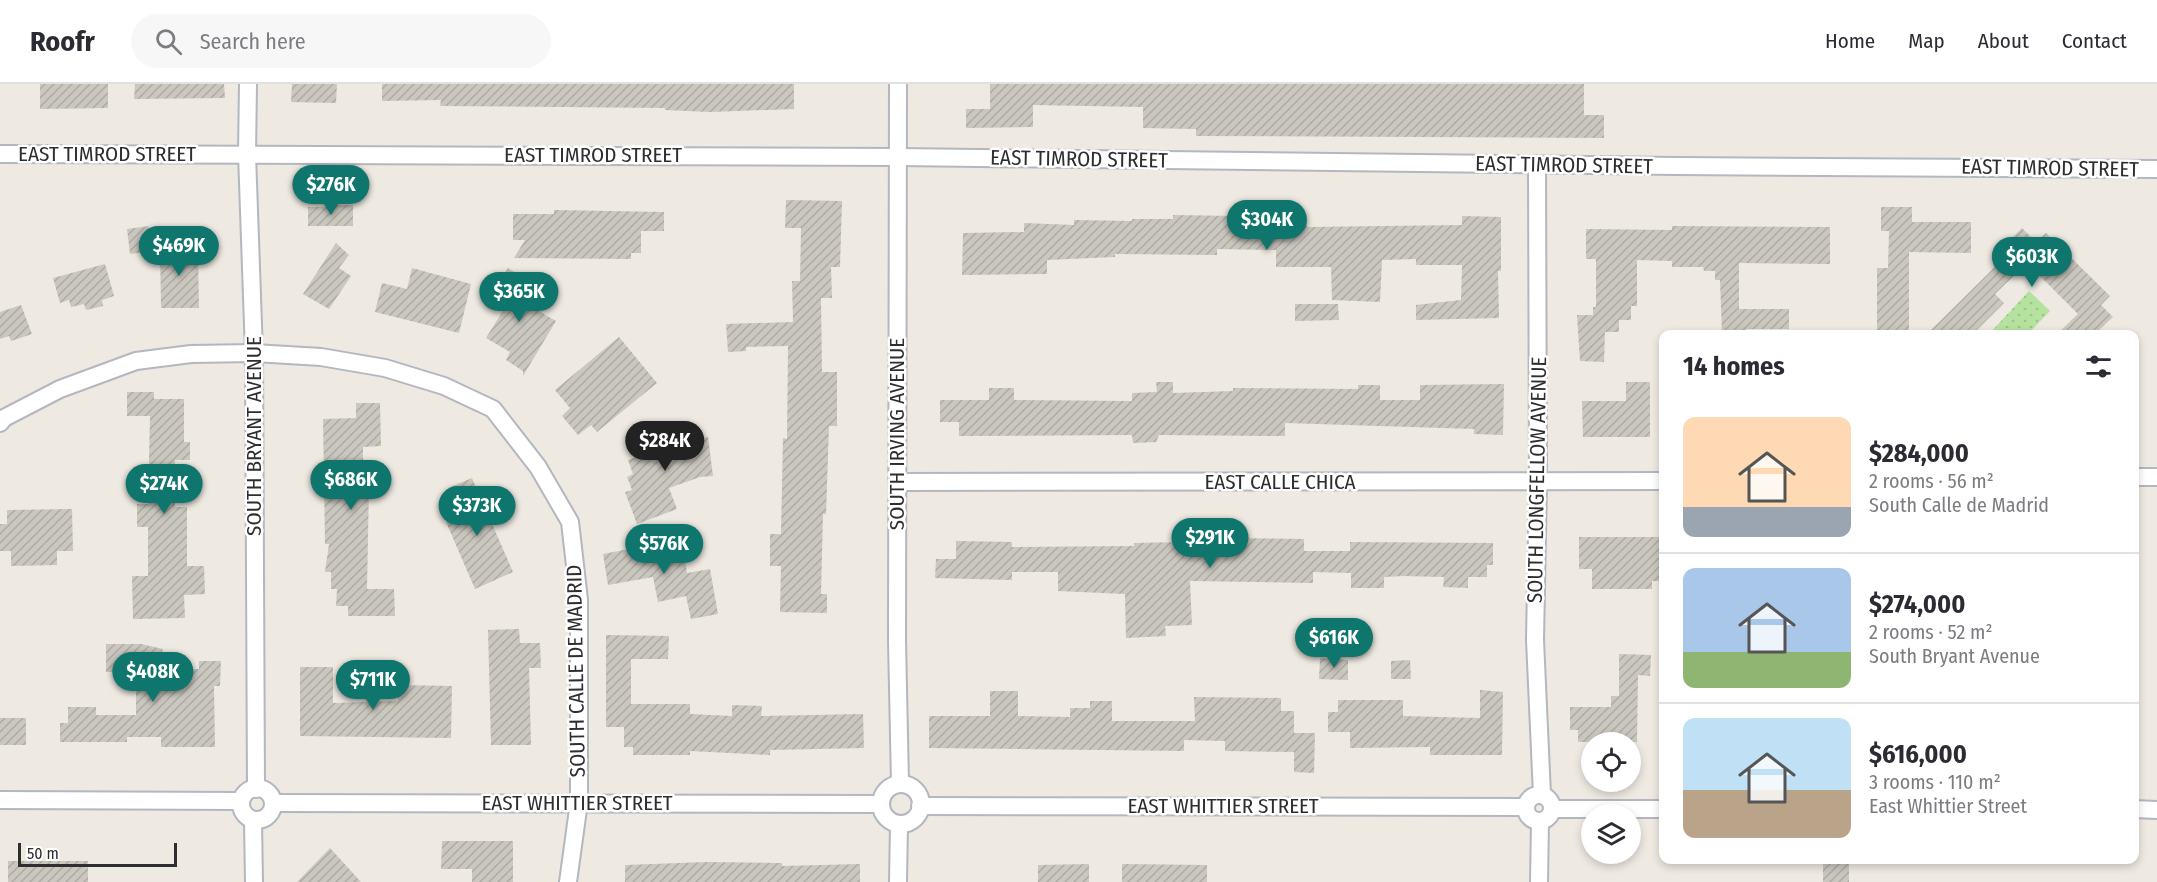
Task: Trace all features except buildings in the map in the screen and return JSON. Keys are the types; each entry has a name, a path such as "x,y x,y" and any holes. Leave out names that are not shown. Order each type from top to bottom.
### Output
{"street":[{"name":"SOUTH BRYANT AVENUE","path":"248,84 247,154 254,353 256,789"},
{"name":"SOUTH IRVING AVENUE","path":"898,84 897,482 900,784"},
{"name":"EAST TIMROD STREET","path":"0,154 898,157 2157,169"},
{"name":"SOUTH LONGFELLOW AVENUE","path":"1538,164 1538,482 1535,640 1542,795"},
{"name":"SOUTH CALLE DE MADRID","path":"0,423 4,418 60,389 135,361 191,354 254,353 321,357 385,368 444,386 493,409 538,467 570,522 579,600 579,802 568,882"},
{"path":"2139,477 2157,477"},
{"name":"EAST CALLE CHICA","path":"897,482 1659,481"},
{"path":"900,784 913,788 920,800 920,806 910,821 898,824 887,818 881,804 888,789 900,784"},
{"path":"256,789 268,792 273,803 268,816 253,820 244,814 241,801 248,790 256,789"},
{"path":"1542,795 1549,799 1552,809 1549,817 1540,821 1531,818 1526,807 1532,798 1542,795"},
{"path":"0,800 241,801"},
{"name":"EAST WHITTIER STREET","path":"273,803 881,804"},
{"name":"EAST WHITTIER STREET","path":"920,806 1526,807"},
{"path":"1552,809 1659,809"},
{"path":"2139,810 2157,810"},
{"path":"253,820 254,882"},
{"path":"1539,882 1540,821"},
{"path":"898,824 898,882"}],"green space":[{"path":"2029,291 2050,311 2032,330 1993,330"}]}
